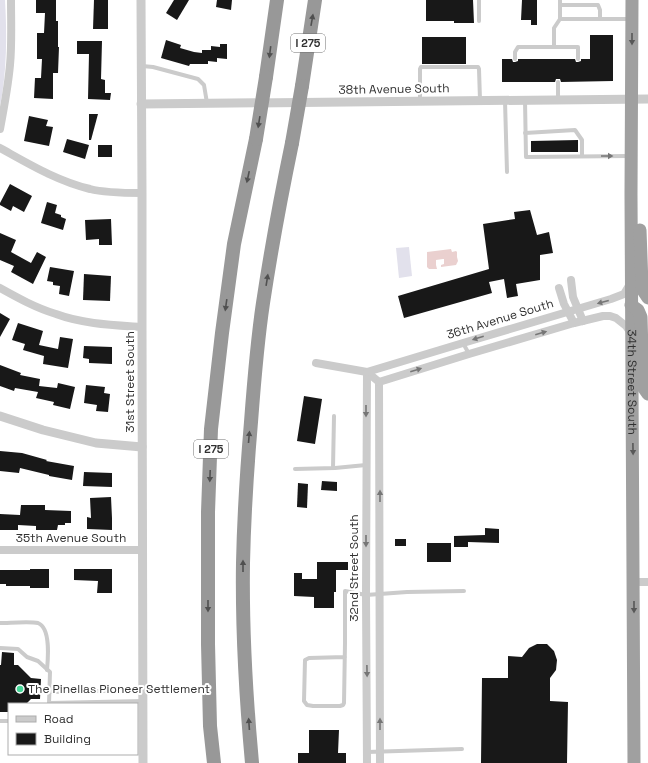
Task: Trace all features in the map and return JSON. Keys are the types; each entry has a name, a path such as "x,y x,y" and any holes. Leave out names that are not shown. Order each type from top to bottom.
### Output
{"highway":[{"name":"I 275","path":"214,763 210,726 208,644 208,512 211,429 234,244 256,138 277,0"},
{"name":"I 275","path":"252,763 244,642 243,562 247,465 263,304 274,231 302,86 315,0"},
{"name":"34th Street South","path":"632,0 631,305 634,763"},
{"path":"631,194 640,215 642,285 648,298"},
{"path":"631,305 638,310 641,317 643,387 648,394"},
{"path":"634,693 642,702 642,763"}],"street":[{"path":"0,129 6,99 10,64 11,0"},
{"name":"31st Street South","path":"141,0 143,763"},
{"name":"38th Avenue South","path":"141,104 648,99"},
{"path":"0,148 60,180 84,188 142,193"},
{"path":"571,280 573,297 583,321"},
{"name":"36th Avenue South","path":"316,363 366,372 612,299 624,294 631,280"},
{"path":"0,288 28,303 57,315 109,325 142,327"},
{"path":"559,288 564,304 574,323"},
{"name":"36th Avenue South","path":"366,372 379,382 574,323 603,316 616,318 632,333"},
{"name":"32nd Street South","path":"366,372 367,763"},
{"path":"379,382 380,763"},
{"path":"0,416 43,430 96,443 142,448"},
{"name":"35th Avenue South","path":"0,550 142,550"},
{"path":"634,582 648,582"}],"lane":[{"path":"479,0 479,21"},
{"path":"554,47 554,28 560,19 560,2 598,5 600,10 600,19"},
{"path":"560,19 632,19"},
{"path":"515,59 515,52 518,48 578,47 578,59"},
{"path":"141,66 158,68 198,79 204,85 207,103"},
{"path":"420,101 420,69 428,67 478,67 480,100"},
{"path":"558,82 558,100"},
{"path":"505,100 507,172"},
{"path":"525,100 526,157 631,156"},
{"path":"525,133 575,130 582,140 582,156"},
{"path":"463,343 469,354"},
{"path":"332,468 334,416"},
{"path":"295,469 366,465"},
{"path":"345,657 309,658 305,660 304,701 307,705 343,706 344,703 345,657 345,590 366,595 464,590"},
{"path":"0,623 32,622 42,625 48,645 47,670"},
{"path":"0,648 18,649 27,657 38,661 50,672 49,703 143,701"},
{"path":"50,692 143,690"},
{"path":"367,752 462,749"}],"shaded area":[{"path":"0,0 5,0 6,40 4,80 0,106"},
{"path":"409,247 412,276 399,278 396,248"},
{"path":"451,249 452,252 457,252 458,261 456,265 441,267 441,265 444,264 443,259 436,260 437,269 429,269 427,267 427,252"}],"building":[{"path":"36,0 56,0 56,21 58,21 59,47 58,73 53,73 53,99 34,98 35,78 41,78 42,59 37,59 37,33 44,33 45,13 36,13"},
{"path":"94,0 108,0 108,29 93,29"},
{"path":"174,0 189,0 177,20 166,13"},
{"path":"217,0 232,0 231,10 216,7"},
{"path":"426,0 473,0 474,23 426,21"},
{"path":"522,0 537,0 537,25 531,25 531,20 521,20"},
{"path":"590,35 613,35 613,81 561,82 560,79 556,79 555,82 502,82 502,59 512,59 513,62 515,62 518,61 518,59 575,59 576,62 578,62 581,61 581,59 590,59"},
{"path":"422,37 466,37 466,64 422,64"},
{"path":"166,40 181,45 180,48 202,53 202,50 211,50 211,46 220,47 220,44 227,44 227,59 217,58 217,62 208,61 208,64 190,64 189,66 161,58"},
{"path":"77,41 102,41 101,79 105,80 105,93 111,93 110,100 88,99 89,54 77,54"},
{"path":"89,114 98,114 91,140 89,140"},
{"path":"29,116 48,120 46,126 53,127 49,146 24,141"},
{"path":"67,139 89,145 85,159 63,152"},
{"path":"578,140 578,152 531,152 531,141"},
{"path":"98,145 112,145 112,157 98,157"},
{"path":"10,184 32,196 24,212 13,206 11,211 0,205"},
{"path":"47,202 57,205 55,213 66,219 63,230 41,223"},
{"path":"530,210 537,235 549,232 553,253 540,255 540,280 516,284 518,296 507,298 504,279 489,282 492,293 404,318 398,296 489,269 483,224 515,219 514,212"},
{"path":"111,219 112,245 99,245 99,239 86,240 85,220"},
{"path":"0,233 16,240 11,252 31,263 37,252 46,257 33,284 11,272 14,266 0,260"},
{"path":"50,267 74,271 69,296 59,294 60,286 53,285 53,282 47,281"},
{"path":"84,274 111,276 110,301 83,300"},
{"path":"0,313 10,319 0,337"},
{"path":"18,323 43,331 39,345 58,349 60,337 73,339 68,368 43,364 44,356 23,350 25,344 12,340"},
{"path":"84,346 112,347 112,364 89,363 89,359 83,358"},
{"path":"0,365 21,373 20,375 40,379 39,386 57,388 58,383 75,387 70,409 53,405 54,402 36,398 38,392 15,388 14,391 0,386"},
{"path":"86,385 105,387 104,393 110,394 108,412 96,411 97,405 84,403"},
{"path":"304,396 322,399 315,444 297,441"},
{"path":"0,451 22,453 47,460 46,461 74,466 72,480 49,476 20,468 19,473 0,471"},
{"path":"84,472 112,473 112,487 83,486"},
{"path":"322,481 337,482 337,491 321,490"},
{"path":"298,483 308,484 307,508 297,507"},
{"path":"111,497 112,530 87,529 87,517 91,518 90,498"},
{"path":"21,505 45,505 45,510 71,511 71,523 58,525 57,530 36,530 36,526 18,525 18,530 0,530 0,514 20,515"},
{"path":"485,528 499,529 499,543 468,542 468,547 454,547 454,536 485,535"},
{"path":"395,539 406,539 406,546 395,546"},
{"path":"427,543 451,543 451,562 427,562"},
{"path":"317,562 348,562 348,570 336,570 334,608 314,608 314,597 294,596 294,573 302,573 302,579 317,579"},
{"path":"49,569 49,588 30,588 30,586 6,586 6,584 0,584 0,570"},
{"path":"74,569 112,569 112,593 97,593 98,581 74,580"},
{"path":"537,644 547,644 554,651 557,660 556,670 550,678 550,701 568,702 567,763 481,763 482,678 508,678 508,656 522,657 529,648"},
{"name":"The Pinellas Pioneer Settlement","path":"2,652 14,653 14,665 18,665 31,678 41,679 40,699 31,699 27,703 8,703 8,712 0,712"},
{"path":"309,730 339,730 338,753 346,753 346,763 298,763 298,753 309,753"}],"place":[{"name":"The Pinellas Pioneer Settlement","path":"20,689"}]}
